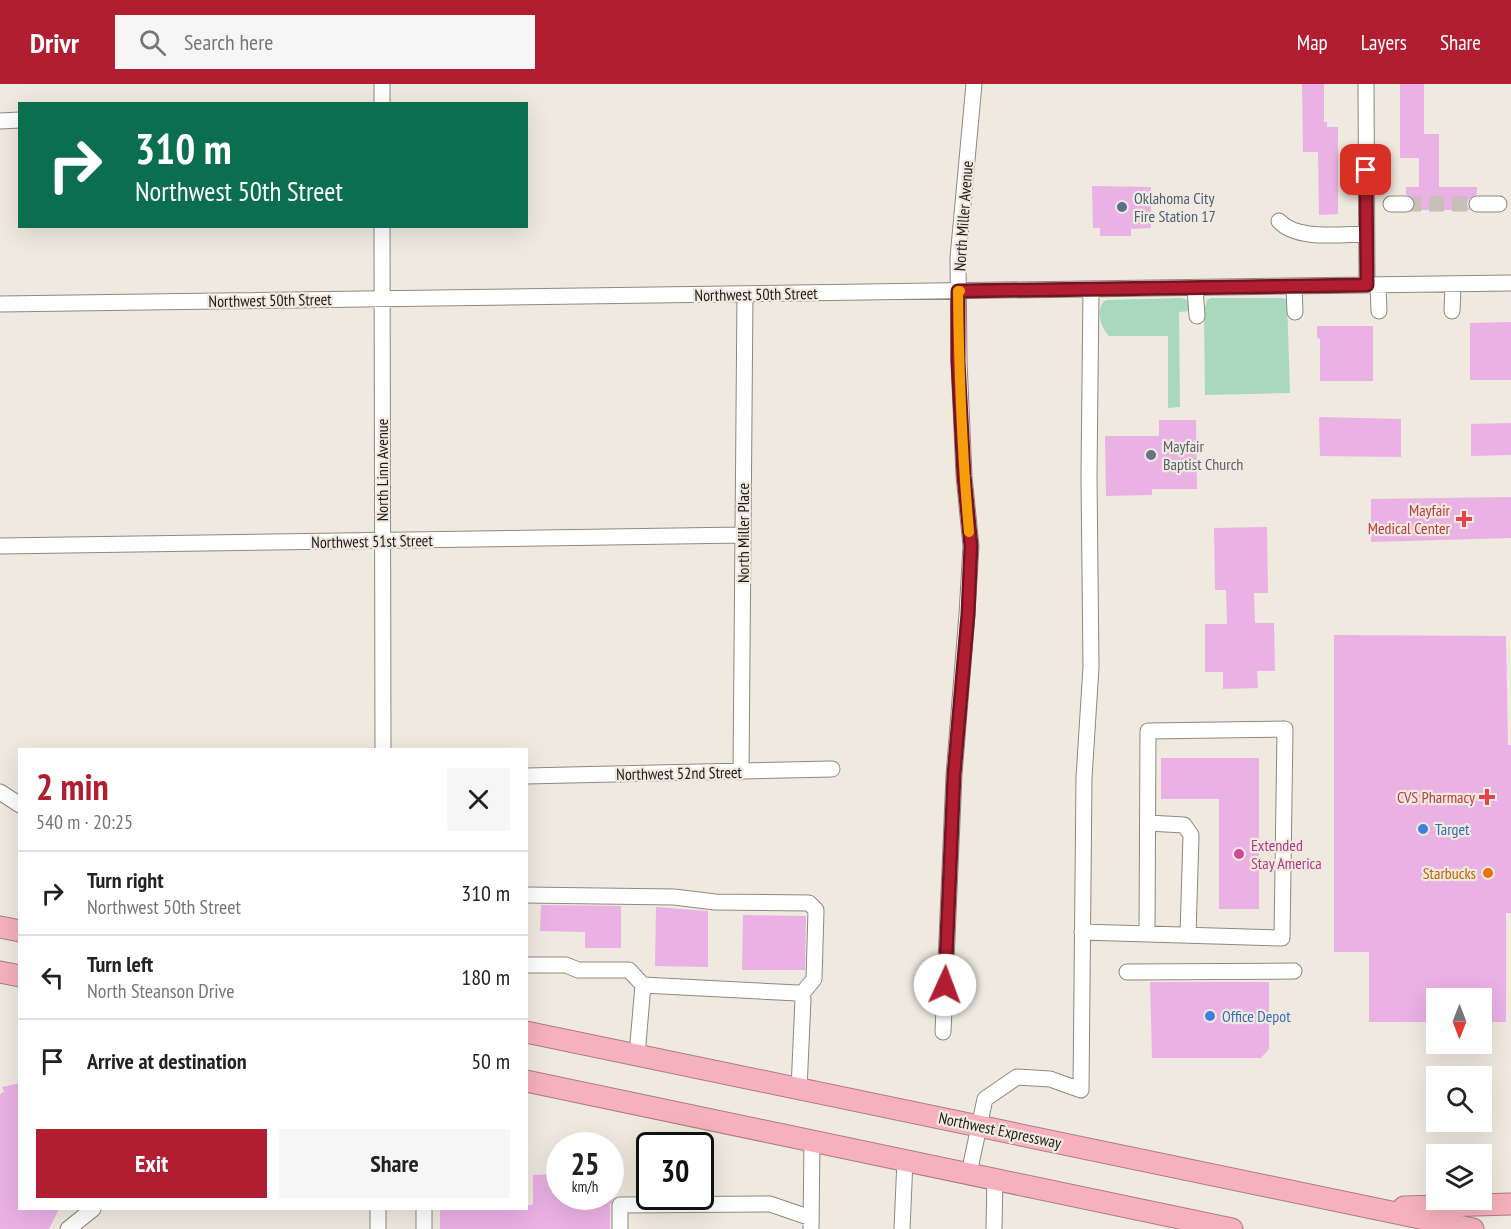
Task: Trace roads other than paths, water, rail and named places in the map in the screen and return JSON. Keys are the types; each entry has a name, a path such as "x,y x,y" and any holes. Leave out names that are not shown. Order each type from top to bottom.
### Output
{"highway":[{"path":"0,927 18,931"},
{"path":"0,972 18,976"},
{"name":"Northwest Expressway","path":"528,1032 1473,1229"},
{"path":"528,1081 812,1139 1232,1229"},
{"path":"1376,1208 1511,1204"}],"street":[{"path":"382,84 382,102"},
{"name":"North Miller Avenue","path":"944,1032 954,775 968,614 971,546 958,361 958,258 974,84"},
{"path":"1366,84 1366,234 1379,311"},
{"path":"0,121 18,120"},
{"path":"1477,204 1499,204"},
{"path":"1279,221 1285,228 1302,234 1366,234"},
{"name":"North Linn Avenue","path":"382,228 383,748"},
{"name":"Northwest 50th Street","path":"0,304 1511,283"},
{"path":"1452,311 1453,285"},
{"path":"1294,286 1295,312"},
{"path":"1195,288 1197,316"},
{"path":"969,1173 981,1127 985,1099 1017,1077 1050,1079 1081,1090 1084,778 1091,668 1089,606 1091,289"},
{"name":"North Miller Place","path":"741,772 745,294"},
{"name":"Northwest 51st Street","path":"0,546 743,535"},
{"path":"1082,932 1147,934 1188,935 1282,938 1285,729 1148,731 1147,934"},
{"name":"Northwest 52nd Street","path":"528,776 832,769"},
{"path":"0,792 18,804"},
{"path":"1148,823 1184,825 1191,835 1188,935"},
{"path":"528,895 674,897 716,902 809,903 816,910 814,979 801,995"},
{"path":"528,965 566,965 578,970 628,970 643,985 798,993 803,999 799,1089"},
{"path":"1127,972 1294,971"},
{"path":"637,1055 643,985"},
{"path":"620,1229 620,1206 770,1204 811,1223 812,1139"},
{"path":"902,1229 905,1160"},
{"path":"994,1229 995,1178"},
{"path":"68,1229 92,1210"},
{"path":"378,1210 378,1229"},
{"path":"424,1210 424,1229"}],"tunnel":[{"path":"1406,204 1477,204"}],"place":[{"name":"Oklahoma City Fire Station 17","path":"1122,207"},
{"name":"Mayfair Baptist Church","path":"1151,455"},
{"name":"Mayfair Medical Center","path":"1464,519"},
{"name":"CVS Pharmacy","path":"1487,797"},
{"name":"Target","path":"1423,829"},
{"name":"Extended Stay America","path":"1239,854"},
{"name":"Starbucks","path":"1488,873"},
{"name":"Office Depot","path":"1210,1016"}]}
